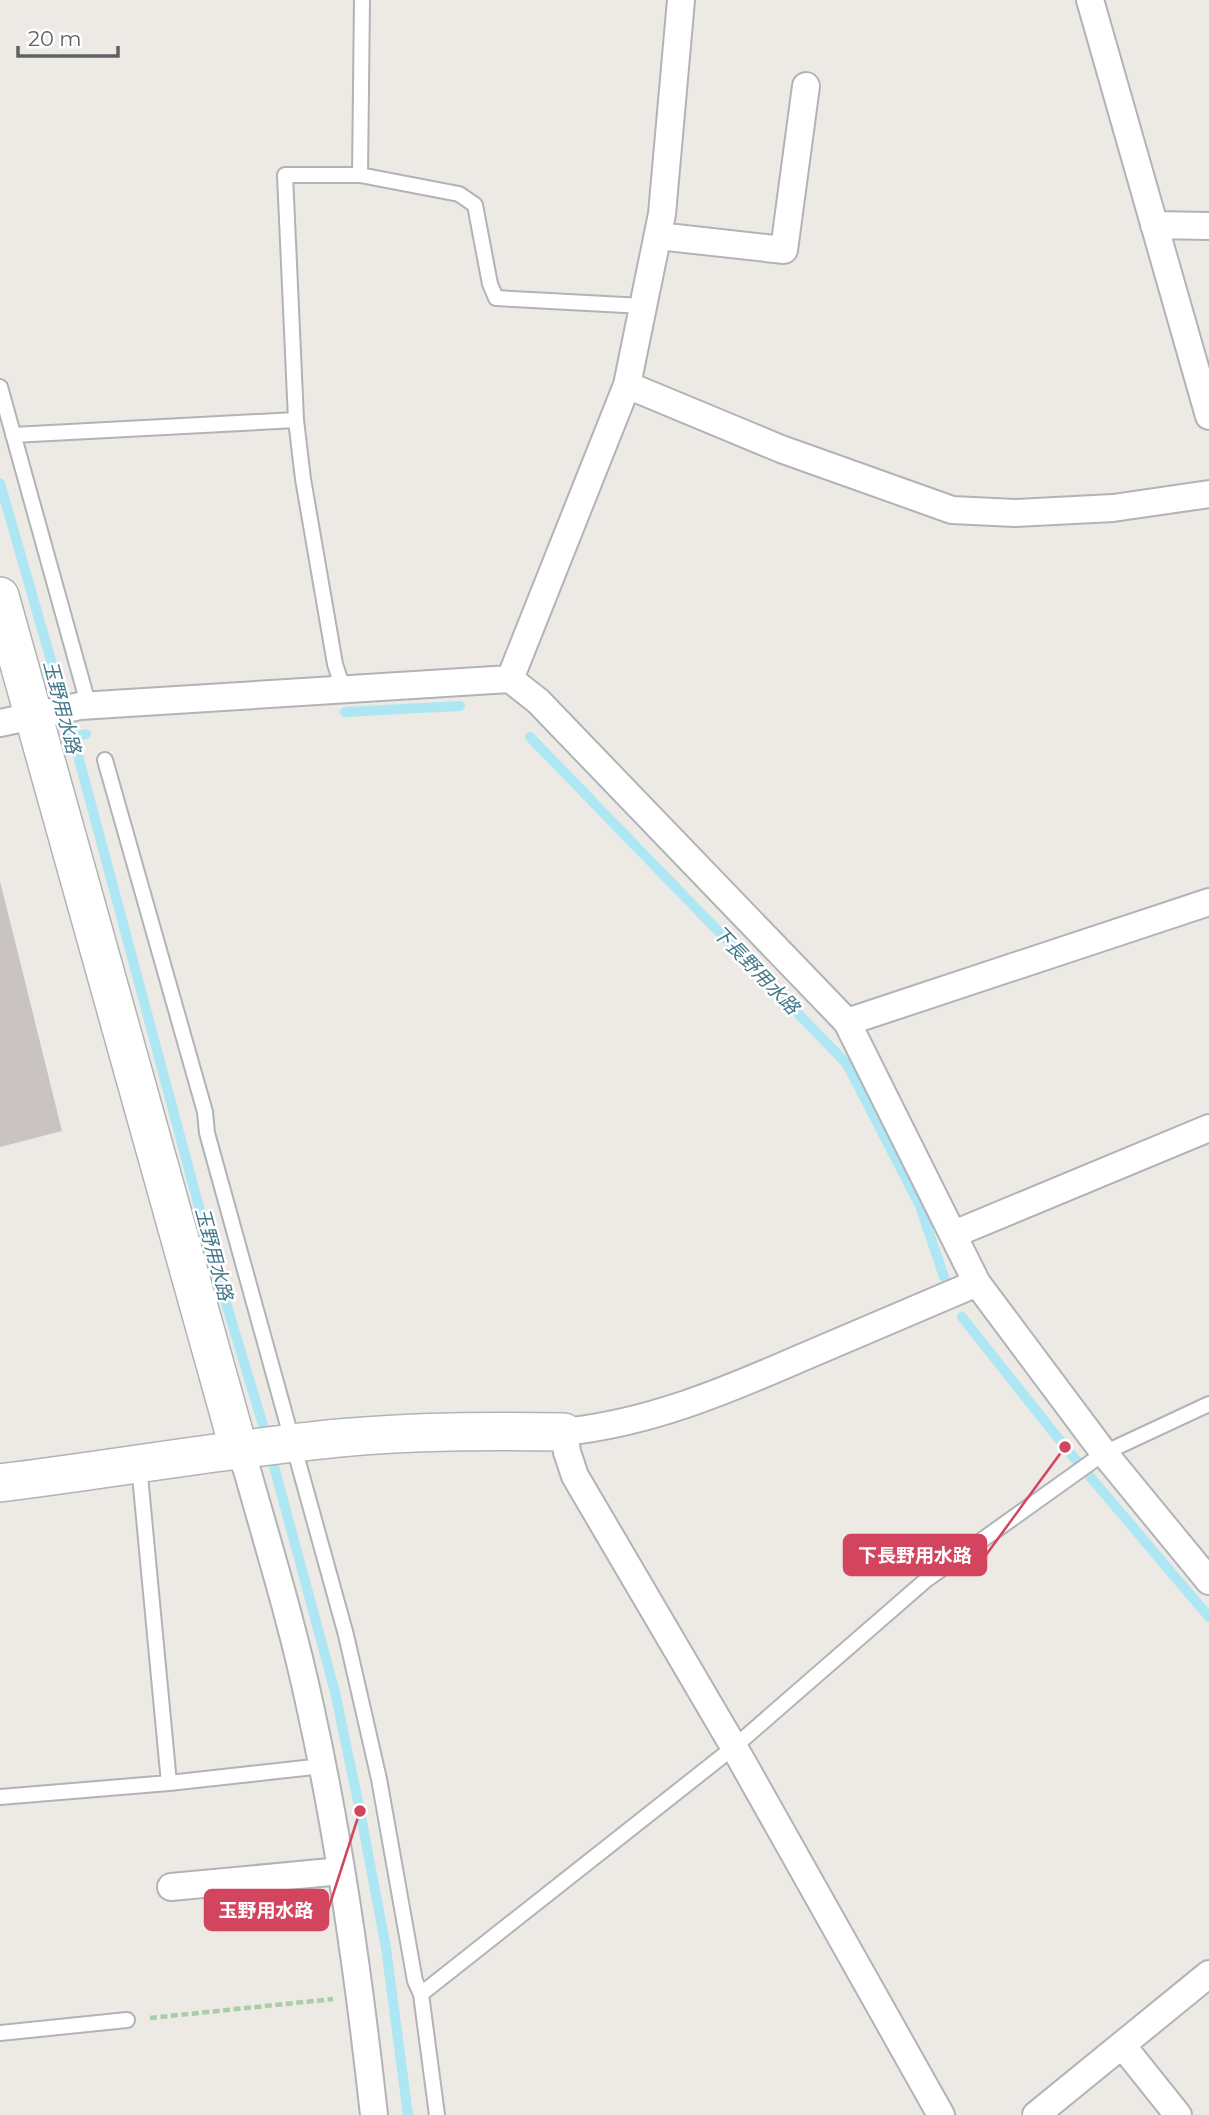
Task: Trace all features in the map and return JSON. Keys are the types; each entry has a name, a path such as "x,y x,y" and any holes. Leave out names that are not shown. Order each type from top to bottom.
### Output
{"street":[{"path":"510,679 627,385 662,215 681,0"},
{"path":"1090,0 1209,416"},
{"path":"658,236 783,250 806,86"},
{"path":"1154,225 1209,226"},
{"path":"627,385 781,449 952,510 1015,513 1113,508 1209,494"},
{"path":"0,596 28,717 266,1446"},
{"path":"28,717 85,707 510,679 538,701 847,1022 977,1283 1098,1458 1209,1581"},
{"path":"847,1022 1209,902"},
{"path":"954,1234 1209,1128"},
{"path":"0,1483 266,1446 404,1433 564,1432 593,1429 642,1418 710,1397 977,1283"},
{"path":"564,1432 575,1476 734,1747 941,2115"},
{"path":"266,1446 247,1470 310,1703 323,1766 361,1996 374,2115"},
{"path":"171,1887 341,1871"},
{"path":"1036,2115 1209,1973"},
{"path":"1122,2045 1178,2115"}],"lane":[{"path":"359,174 362,0"},
{"path":"343,689 335,664 303,479 296,420 285,175 359,174 459,194 475,205 496,298 643,306"},
{"path":"0,387 85,707"},
{"path":"13,435 296,420"},
{"path":"106,760 205,1112 266,1446 346,1635 379,1779 415,1981 421,1994 437,2115"},
{"path":"421,1994 734,1747 926,1580 1098,1458 1209,1404"},
{"path":"139,1464 169,1783"},
{"path":"0,1797 169,1783 323,1766"},
{"path":"0,2033 127,2020"}],"path":[{"path":"127,2020 361,1996"}],"building":[{"path":"0,881 62,1131 0,1147"}],"waterway":[{"name":"玉野用水路","path":"0,483 73,737 214,1263 262,1422 335,1692 386,1948 408,2115"},
{"name":"下長野用水路","path":"345,712 460,706"},
{"name":"下長野用水路","path":"73,737 86,734"},
{"name":"下長野用水路","path":"530,737 847,1064 920,1206 944,1277"},
{"name":"下長野用水路","path":"962,1317 1065,1447 1209,1617"}],"place":[{"name":"下長野用水路","path":"1065,1447"},
{"name":"玉野用水路","path":"360,1811"}]}
